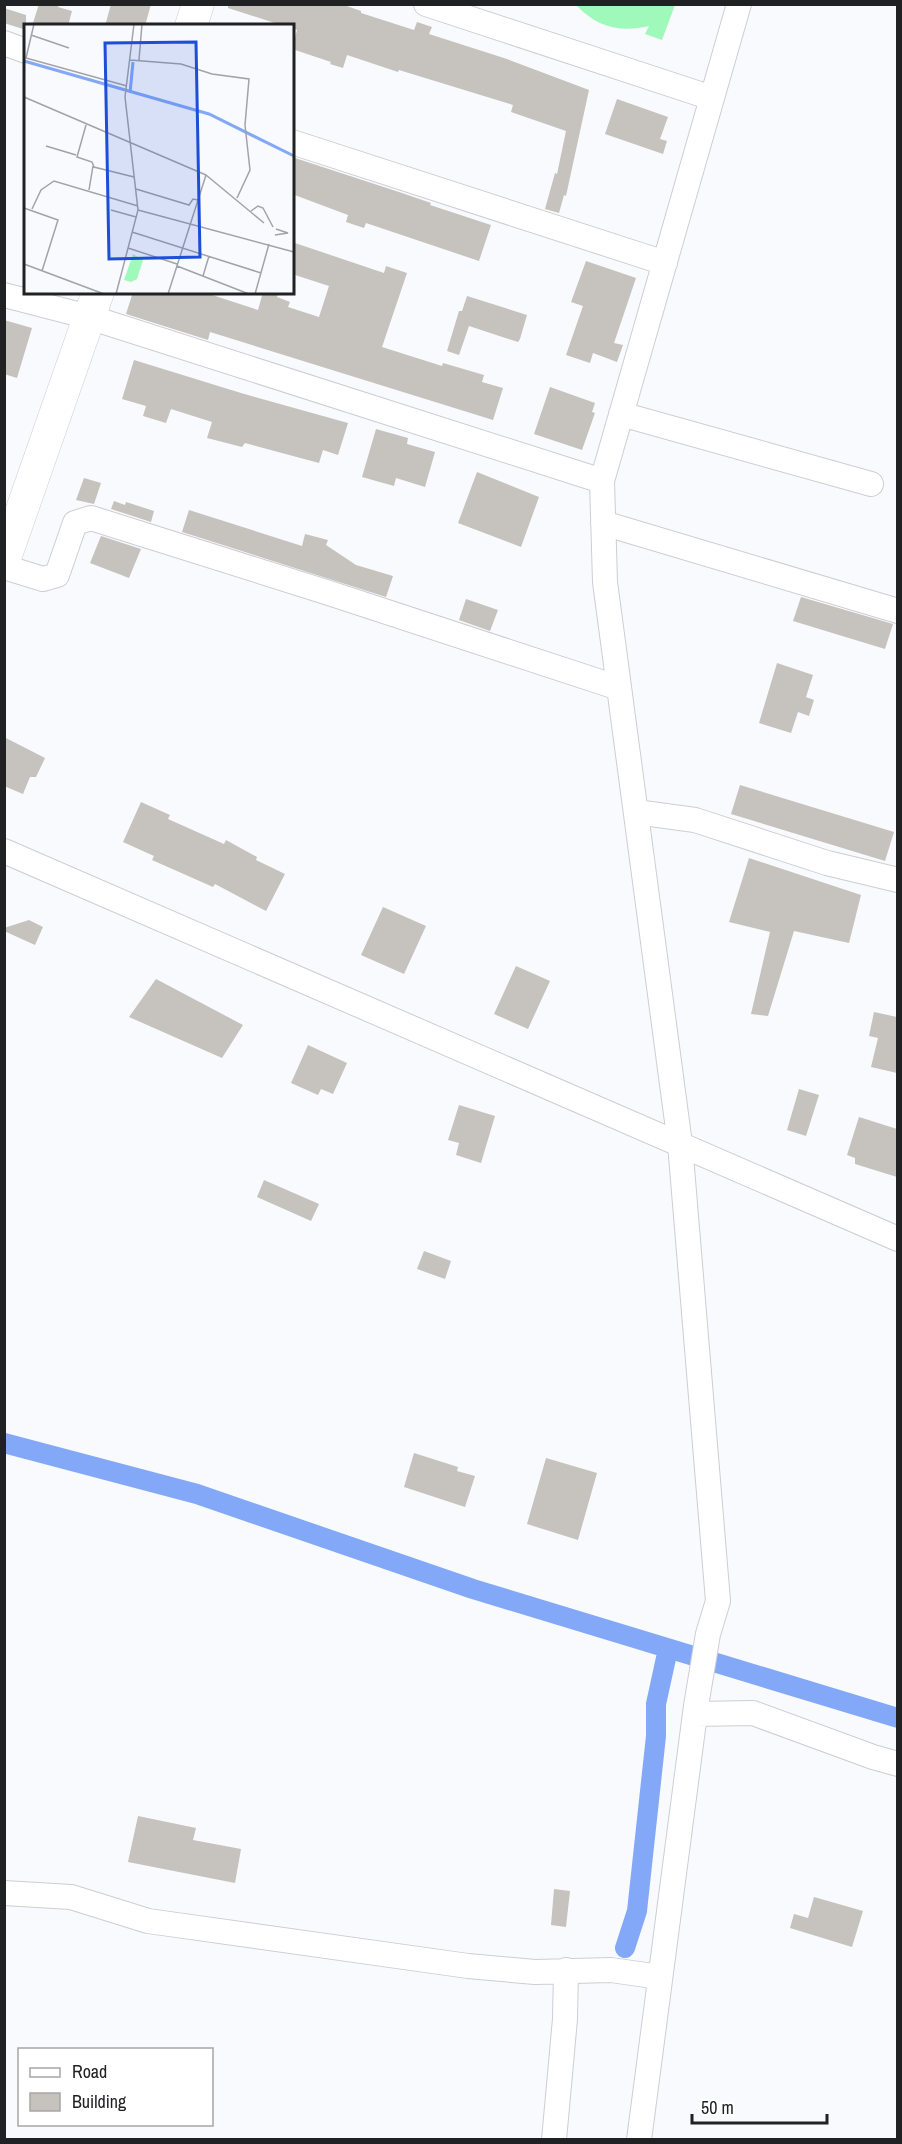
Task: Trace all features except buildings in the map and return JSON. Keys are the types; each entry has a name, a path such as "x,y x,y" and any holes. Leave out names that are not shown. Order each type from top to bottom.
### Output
{"main road":[{"path":"192,24 198,4"},
{"path":"4,561 94,305"}],"street":[{"path":"426,4 712,98"},
{"path":"639,2139 696,1710 708,1634 718,1601 680,1144 605,582 602,481 739,4"},
{"path":"4,43 24,50"},
{"path":"294,143 665,263"},
{"path":"4,295 94,305 602,481"},
{"path":"621,414 872,484"},
{"path":"4,567 43,579 57,575 75,523 91,518 620,688"},
{"path":"603,523 897,611"},
{"path":"636,812 695,820 827,863 897,880"},
{"path":"4,851 897,1239"},
{"path":"696,1710 753,1713 897,1764"},
{"path":"4,1893 71,1897 148,1921 468,1966 535,1972 611,1970 660,1977"},
{"path":"554,2139 565,2019 566,1970"}],"green space":[{"path":"576,5 675,5 662,40 645,34 649,26 628,29 609,26 592,19"}],"waterway":[{"path":"4,1443 197,1494 473,1589 898,1718"},
{"path":"625,1948 637,1911 656,1736 656,1704 668,1649"}]}
